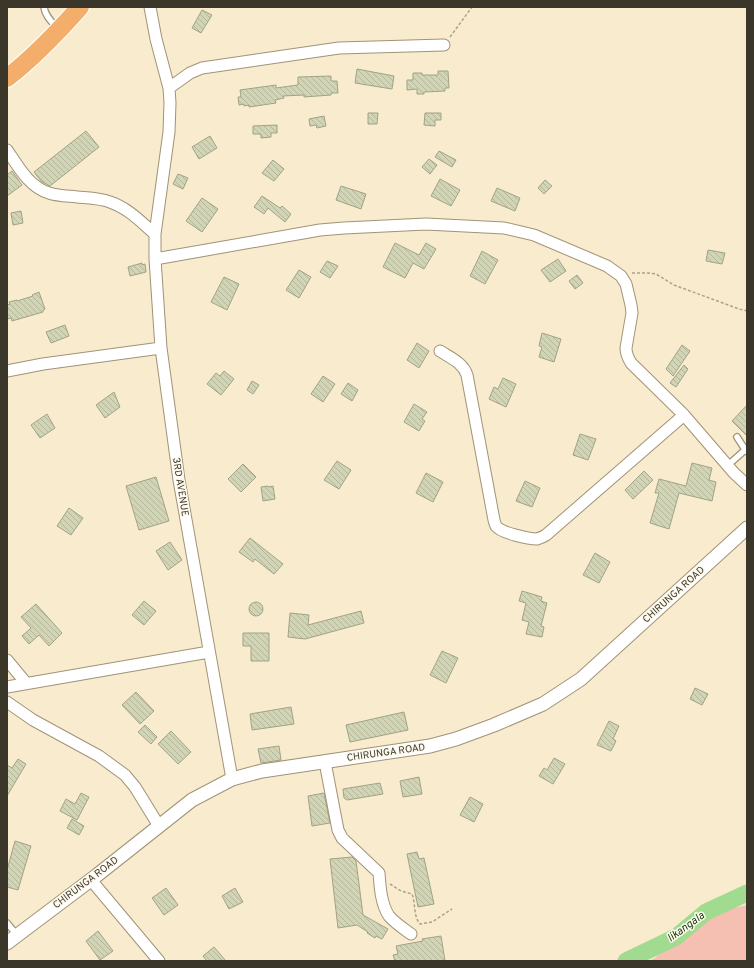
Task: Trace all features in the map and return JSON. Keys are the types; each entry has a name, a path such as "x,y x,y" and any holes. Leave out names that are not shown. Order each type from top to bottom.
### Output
{"highway":[{"path":"7,78 26,63 80,7"}],"street":[{"name":"3RD AVENUE","path":"150,7 156,39 169,88 170,115 155,234 155,259 161,348 179,480 232,779"},
{"path":"169,88 190,73 202,68 339,48 444,45"},
{"path":"7,150 24,174 40,188 49,193 109,201 126,210 155,234"},
{"path":"155,259 329,229 426,224 504,228 534,235 607,266 621,276 626,284 632,313 626,348 626,353 631,363 684,415 727,466 747,485"},
{"path":"7,371 43,364 161,348"},
{"path":"440,351 461,365 468,375 494,520 496,526 507,533 534,539 546,536 684,415"},
{"name":"CHIRUNGA ROAD","path":"12,939 91,880 192,800 232,779 262,771 430,746 456,739 494,725 543,704 581,679 747,528"},
{"path":"7,687 209,652"},
{"path":"7,660 26,683"},
{"path":"7,702 33,720 99,756 125,774 159,826"},
{"path":"325,762 338,830 342,838 379,873 380,889 384,906 390,917 411,934"},
{"path":"91,880 159,961"}],"lane":[{"path":"43,8 48,18 59,30"},
{"path":"727,466 746,451 737,436"},
{"path":"7,923 12,939"}],"path":[{"path":"444,45 472,7"},
{"path":"621,276 633,273 656,274 674,285 739,309 747,310"},
{"path":"379,873 385,880 401,891 412,894 417,921 420,924 432,922 452,909"}],"shaded area":[{"path":"747,905 747,961 649,961 655,958 686,930 724,910"}],"building":[{"path":"202,10 212,15 201,33 192,28"},
{"path":"357,69 394,76 392,89 355,83"},
{"path":"438,71 448,71 449,88 445,88 445,91 424,92 424,94 417,94 417,89 407,90 407,80 413,80 413,73 422,73 422,75 438,75"},
{"path":"331,76 331,81 337,81 338,93 304,97 304,95 283,96 284,98 275,100 276,103 249,107 249,105 244,106 244,104 239,105 238,97 241,97 240,90 276,85 276,88 298,85 298,77"},
{"path":"368,113 378,113 377,124 368,124"},
{"path":"425,113 441,113 441,120 435,120 435,126 424,125"},
{"path":"324,116 326,126 317,128 316,125 310,126 309,119"},
{"path":"277,125 277,133 271,133 271,137 261,138 261,134 253,134 253,126"},
{"path":"86,131 99,147 50,186 41,181 34,172"},
{"path":"210,136 217,148 199,159 192,147"},
{"path":"439,151 456,160 452,167 435,157"},
{"path":"429,159 437,165 430,174 422,167"},
{"path":"273,160 284,169 274,181 262,173"},
{"path":"12,171 22,185 7,196 7,175"},
{"path":"178,174 188,178 183,189 173,184"},
{"path":"440,179 460,190 451,206 431,196"},
{"path":"545,180 552,186 544,194 538,188"},
{"path":"341,186 366,194 361,209 336,200"},
{"path":"497,188 520,198 515,211 491,201"},
{"path":"262,196 280,208 282,206 291,214 285,222 268,208 264,214 254,207"},
{"path":"202,198 218,209 202,232 186,221"},
{"path":"21,211 23,223 13,225 11,213"},
{"path":"395,243 419,255 426,243 436,249 424,269 413,263 405,278 383,267"},
{"path":"708,250 725,253 722,264 706,261"},
{"path":"482,251 498,260 485,284 470,276"},
{"path":"558,259 566,271 550,282 541,270"},
{"path":"327,261 338,266 330,278 320,272"},
{"path":"142,263 142,265 145,264 146,272 130,276 128,267"},
{"path":"299,270 311,277 299,298 286,290"},
{"path":"577,275 583,283 575,289 569,281"},
{"path":"224,277 239,284 227,310 211,302"},
{"path":"39,292 45,309 43,312 12,321 11,318 7,319 7,305 10,304 9,302 33,296 32,295"},
{"path":"65,325 69,336 51,343 46,332"},
{"path":"542,333 561,339 554,362 539,357 542,347 539,346"},
{"path":"417,343 429,351 419,368 407,360"},
{"path":"682,345 690,351 673,376 666,369"},
{"path":"684,365 688,369 676,387 670,383"},
{"path":"224,371 234,379 221,395 207,384 216,373 220,376"},
{"path":"323,376 335,384 323,402 311,394"},
{"path":"503,378 516,384 506,407 489,399 494,387 498,389"},
{"path":"252,381 259,385 253,394 247,390"},
{"path":"348,383 358,390 352,401 341,394"},
{"path":"114,392 120,407 105,418 96,405"},
{"path":"414,404 427,412 422,419 425,421 419,431 404,422"},
{"path":"747,405 747,436 732,421"},
{"path":"47,414 55,428 40,438 31,425"},
{"path":"580,434 596,439 588,460 573,455"},
{"path":"337,461 351,470 339,489 324,480"},
{"path":"692,463 712,468 709,480 716,482 712,501 679,493 669,529 650,523 659,493 655,493 659,479 686,486"},
{"path":"243,464 256,477 241,492 228,479"},
{"path":"644,471 653,480 633,499 625,490"},
{"path":"426,473 443,482 433,502 416,493"},
{"path":"156,477 169,521 139,530 126,486"},
{"path":"525,481 540,488 532,507 516,501"},
{"path":"273,486 275,499 263,501 261,487"},
{"path":"69,508 83,518 71,535 57,526"},
{"path":"250,538 283,564 274,574 255,559 253,562 239,552"},
{"path":"170,542 182,560 168,570 156,551"},
{"path":"595,553 610,562 599,583 583,575"},
{"path":"522,591 542,597 541,601 547,603 541,626 544,627 542,637 526,634 529,622 522,620 526,603 519,601"},
{"path":"144,601 156,611 144,625 132,615"},
{"path":"256,602 261,604 263,609 261,614 256,616 251,614 249,609 251,604"},
{"path":"36,604 62,633 49,646 39,635 29,644 22,636 31,628 21,617"},
{"path":"361,611 364,623 305,639 288,637 290,613 309,615 308,625"},
{"path":"243,633 269,633 269,661 251,661 251,646 243,646"},
{"path":"442,651 458,658 446,683 430,675"},
{"path":"695,688 708,694 702,705 690,699"},
{"path":"136,692 154,711 140,724 122,705"},
{"path":"291,707 294,724 252,730 250,714"},
{"path":"404,712 408,730 350,742 346,725"},
{"path":"609,721 619,726 613,739 616,741 611,751 597,745"},
{"path":"145,725 157,737 151,744 138,732"},
{"path":"171,731 191,752 178,764 158,744"},
{"path":"279,746 281,760 261,763 258,749"},
{"path":"554,758 565,764 553,784 539,776 544,768 547,770"},
{"path":"18,759 26,764 7,796 7,765 12,768"},
{"path":"419,777 422,794 403,797 400,781"},
{"path":"380,783 383,794 347,800 344,798 343,789"},
{"path":"81,793 89,797 77,820 60,811 66,799 75,804"},
{"path":"324,793 330,823 312,826 308,796"},
{"path":"470,797 483,804 474,822 460,815"},
{"path":"72,819 84,826 79,835 67,828"},
{"path":"15,841 31,846 18,890 7,887 7,870"},
{"path":"417,852 419,859 424,858 434,904 418,907 407,854"},
{"path":"352,857 356,861 363,915 388,929 382,939 376,936 375,938 357,925 338,928 330,859"},
{"path":"166,888 178,905 164,915 152,898"},
{"path":"235,888 243,902 229,909 222,896"},
{"path":"98,931 113,951 100,960 86,941"},
{"path":"441,936 445,961 395,961 393,955 398,954 396,946"},
{"path":"214,947 226,961 207,961 203,956"}],"waterway":[{"name":"likangala","path":"626,961 676,937 706,912 747,893"}]}
